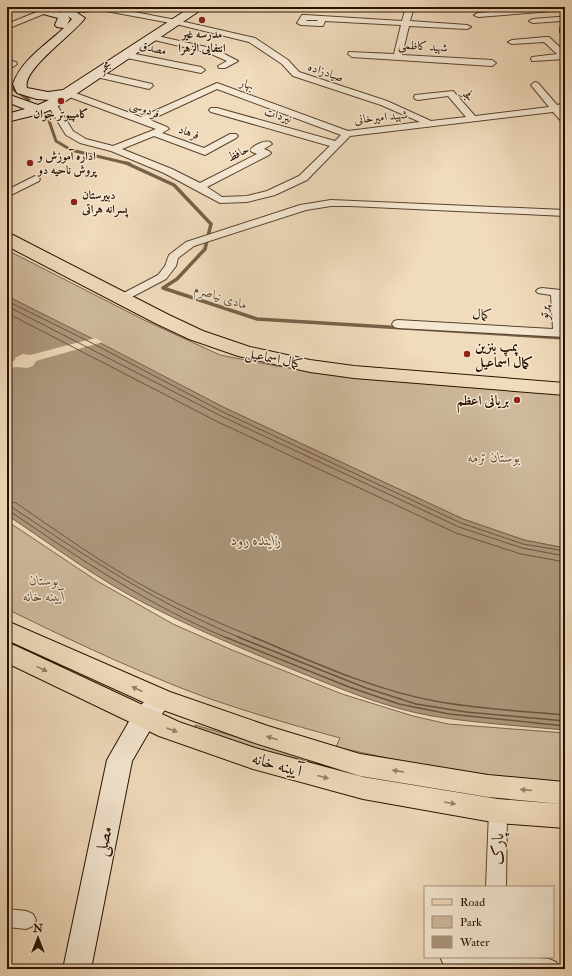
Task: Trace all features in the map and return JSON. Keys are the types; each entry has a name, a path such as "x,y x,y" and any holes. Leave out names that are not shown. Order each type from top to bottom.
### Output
{"main road":[{"name":"کمال اسماعیل","path":"7,239 196,335 222,345 270,358 310,366 354,372 565,389"},
{"name":"آیینه خانه","path":"7,630 152,709 169,729 253,758 364,788 498,811 565,816"},
{"name":"آیینه خانه","path":"7,652 152,709 262,735 360,765 488,786 565,793"}],"street":[{"path":"7,74 10,63 63,23 64,19 62,16 29,7"},
{"name":"مجمر","path":"7,118 38,110 52,104 67,92 199,7"},
{"path":"397,57 410,7"},
{"path":"485,7 493,14"},
{"name":"صیادزاده","path":"63,9 101,8 176,22 252,40 272,53 296,74 384,103 429,124"},
{"path":"478,15 529,9 563,8"},
{"path":"63,9 79,18 48,47 24,73 19,84 21,90 40,95 59,96 67,92"},
{"path":"529,9 537,20 558,19"},
{"path":"7,27 47,12"},
{"path":"320,24 335,14 405,23 468,27"},
{"path":"153,37 206,50 234,61 222,66"},
{"path":"512,42 546,39 565,56"},
{"name":"شهید کاظمی","path":"352,54 492,63"},
{"name":"مصدق","path":"125,55 201,70"},
{"path":"535,58 565,56"},
{"path":"95,74 149,86"},
{"path":"534,85 565,120"},
{"name":"بهار","path":"141,121 217,86 347,134"},
{"name":"فردوسی","path":"67,92 164,129 156,134 114,149"},
{"name":"فجر","path":"418,97 450,93 473,119"},
{"path":"7,98 38,110"},
{"path":"52,104 69,133 83,140 114,149 168,171 200,187"},
{"name":"شهید امیرخانی","path":"200,187 220,200 247,199 271,193 303,178 347,134 555,109 565,106"},
{"name":"نیردات","path":"214,110 336,144"},
{"name":"فرهاد","path":"156,134 205,152 233,136"},
{"name":"حافظ","path":"200,187 266,153 255,150 267,144"},
{"path":"7,194 36,179"},
{"path":"122,298 162,277 170,266 173,257 190,244 304,207 332,203 565,213"},
{"name":"پرتو","path":"542,291 561,292 563,336"},
{"name":"کمال","path":"398,324 563,336"},
{"path":"527,340 563,336"},
{"name":"مصلی","path":"77,969 120,760 152,709"},
{"name":"پارک","path":"496,886 498,811"},
{"path":"7,918 26,920"},
{"path":"451,958 495,960 548,968"}],"green space":[{"name":"بوستان ترمه","path":"7,250 144,320 220,355 276,366 565,395 565,548 524,540 463,519 225,408 7,296"},
{"name":"بوستان آیینه خانه","path":"7,521 97,581 173,624 232,650 342,694 413,716 448,724 565,733 565,784 497,777 406,762 336,747 340,738 259,715 200,695 71,640 7,609"},
{"path":"195,725 333,765 565,799 565,807 483,801 351,777 197,730"}],"water":[{"name":"زاینده رود","path":"7,296 225,408 463,519 524,540 565,548 565,730 481,722 415,713 347,691 221,640 146,604 92,573 7,515"}],"pier":[{"path":"95,338 103,342 36,361 33,366 27,368 16,367 7,369 7,363 14,361 16,357 23,354 30,355"}],"waterway":[{"name":"مادی نیاصرم","path":"49,7 58,11"},
{"name":"مادی نیاصرم","path":"64,29 71,17 67,15"},
{"name":"مادی نیاصرم","path":"44,46 58,34"},
{"name":"مادی نیاصرم","path":"16,81 13,89 29,100"},
{"name":"مادی نیاصرم","path":"47,115 56,141 71,150 126,163"},
{"name":"مادی نیاصرم","path":"126,163 174,185 211,224 205,249 177,279 163,288 257,319 565,338"}],"place":[{"name":"مدرسه غیر انتفایی الزهرا","path":"202,20"},
{"name":"کامپیوتر جوان","path":"61,101"},
{"name":"اداره آموزش و پروش ناحیه دو","path":"30,163"},
{"name":"دبیرستان پسرانه هراتی","path":"74,202"},
{"name":"پمپ بنزین کمال اسماعیل","path":"467,354"},
{"name":"بریانی اعظم","path":"517,400"}]}
